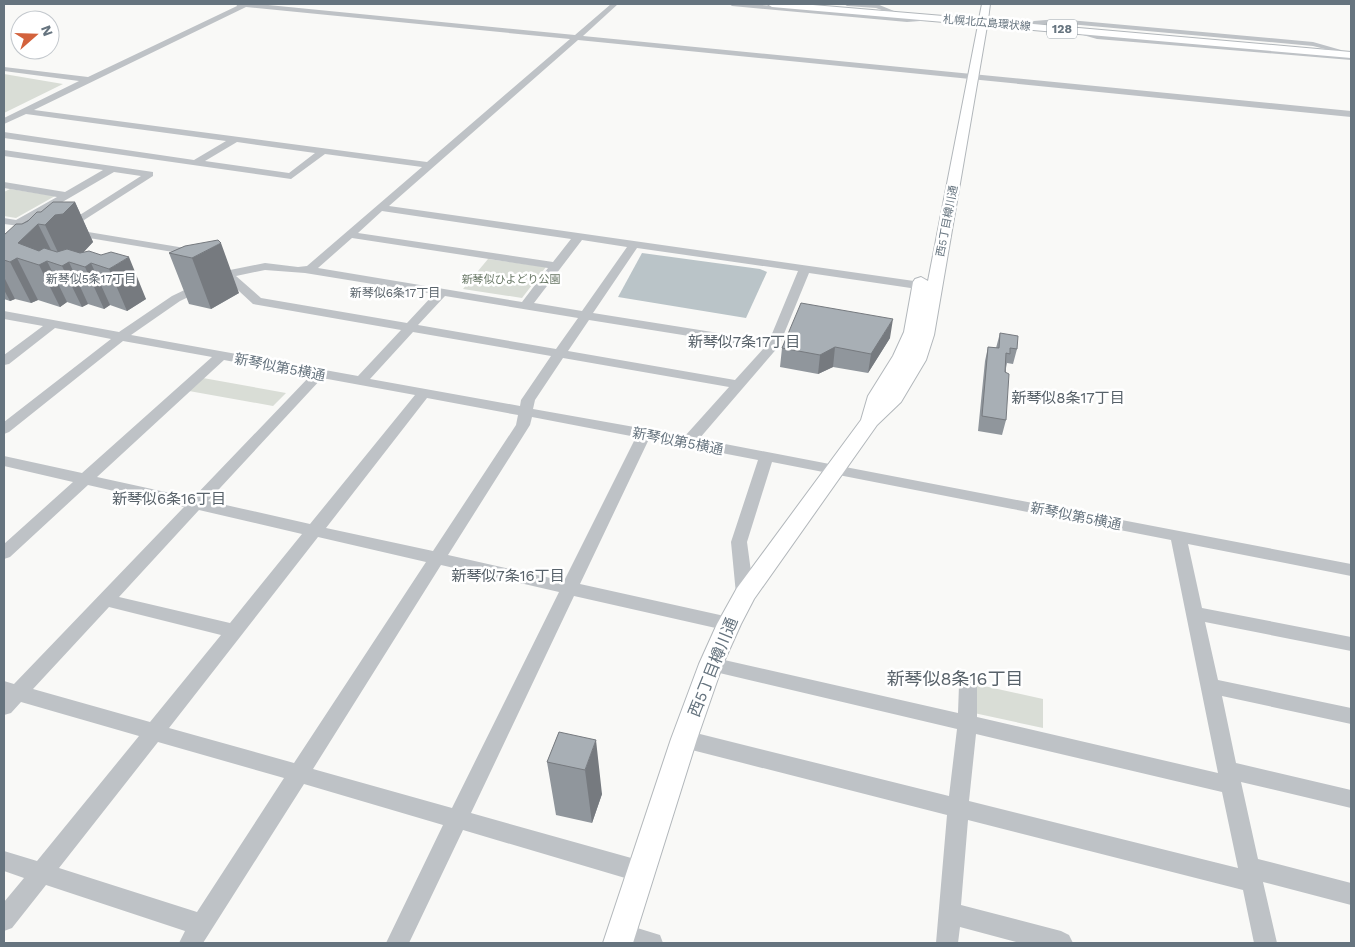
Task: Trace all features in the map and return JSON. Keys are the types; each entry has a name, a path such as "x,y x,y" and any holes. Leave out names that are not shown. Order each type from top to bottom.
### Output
{"main road":[{"name":"札幌北広島環状線","path":"772,4 934,18 1034,23 1337,50 1351,55"},
{"name":"札幌北広島環状線","path":"810,4 1079,31 1351,55"},
{"name":"西5丁目樽川通","path":"620,939 684,739 711,664 729,624 745,594 870,422 892,402 917,360 926,335 927,286 958,167 968,76 978,20 977,4"},
{"name":"西5丁目樽川通","path":"978,20 986,4"}],"street":[{"path":"4,121 243,4 1351,114"},
{"path":"307,270 350,235 615,4"},
{"path":"732,4 907,20 934,18"},
{"path":"847,4 877,6 890,11"},
{"path":"4,68 88,80"},
{"path":"24,111 429,165"},
{"path":"4,135 290,176 323,151"},
{"path":"196,163 236,139"},
{"path":"4,153 150,174 60,230"},
{"path":"4,232 112,169"},
{"path":"4,185 66,195"},
{"path":"381,208 927,286"},
{"path":"4,221 204,254 257,301 738,385"},
{"path":"350,235 557,266"},
{"path":"526,305 579,236"},
{"path":"4,862 41,874 196,934 523,425 528,400 634,244"},
{"path":"4,429 166,304 228,275 263,266 298,271 307,270 443,291 773,346"},
{"path":"687,442 773,346 804,268"},
{"path":"360,382 443,291"},
{"name":"新琴似第5横通","path":"4,315 835,469 1351,570"},
{"path":"4,360 53,324"},
{"path":"4,553 221,356"},
{"path":"4,707 11,691 106,600 319,374"},
{"path":"4,920 423,394"},
{"path":"397,943 644,434"},
{"path":"745,594 739,542 766,457"},
{"path":"4,461 438,557 729,624"},
{"path":"1178,537 1265,943"},
{"path":"106,600 234,631"},
{"path":"1195,613 1351,644"},
{"path":"711,664 967,724 1230,778 1351,799"},
{"path":"947,943 967,724 968,685"},
{"path":"1210,686 1351,716"},
{"path":"11,691 642,872"},
{"path":"684,739 958,808 1251,875 1351,894"},
{"path":"950,912 1061,943"},
{"path":"620,939 652,943"}],"green space":[{"path":"4,74 63,84 4,113"},
{"path":"10,189 55,196 16,218 4,216 4,192"},
{"name":"新琴似ひよどり公園","path":"488,259 546,267 522,298 463,289"},
{"path":"203,378 286,393 273,406 189,391"},
{"path":"975,684 1043,699 1043,728 974,713"}],"shaded area":[{"path":"642,253 760,269 767,272 746,318 618,297"}],"building":[{"path":"53,202 75,202 63,214 55,215 45,225 38,224 18,243 39,251 44,248 57,252 67,249 80,253 89,251 101,255 111,252 129,257 109,269 91,263 85,267 69,262 62,266 47,261 39,265 17,258 10,262 4,260 4,235 16,224 28,221 37,212 41,212"},
{"path":"218,240 221,243 192,258 169,253 185,246"},
{"path":"801,303 893,319 871,354 835,347 820,355 782,348"},
{"path":"1000,333 1018,336 1017,349 1010,348 1010,354 1006,353 1005,372 1009,374 1006,420 982,416 988,347 999,348"},
{"path":"559,732 596,740 585,770 547,762"}],"district":[{"name":"新琴似5条17丁目","path":"91,279"},
{"name":"新琴似6条17丁目","path":"395,293"},
{"name":"新琴似7条17丁目","path":"744,342"},
{"name":"新琴似8条17丁目","path":"1068,398"},
{"name":"新琴似6条16丁目","path":"169,499"},
{"name":"新琴似7条16丁目","path":"508,576"},
{"name":"新琴似8条16丁目","path":"955,678"}]}
